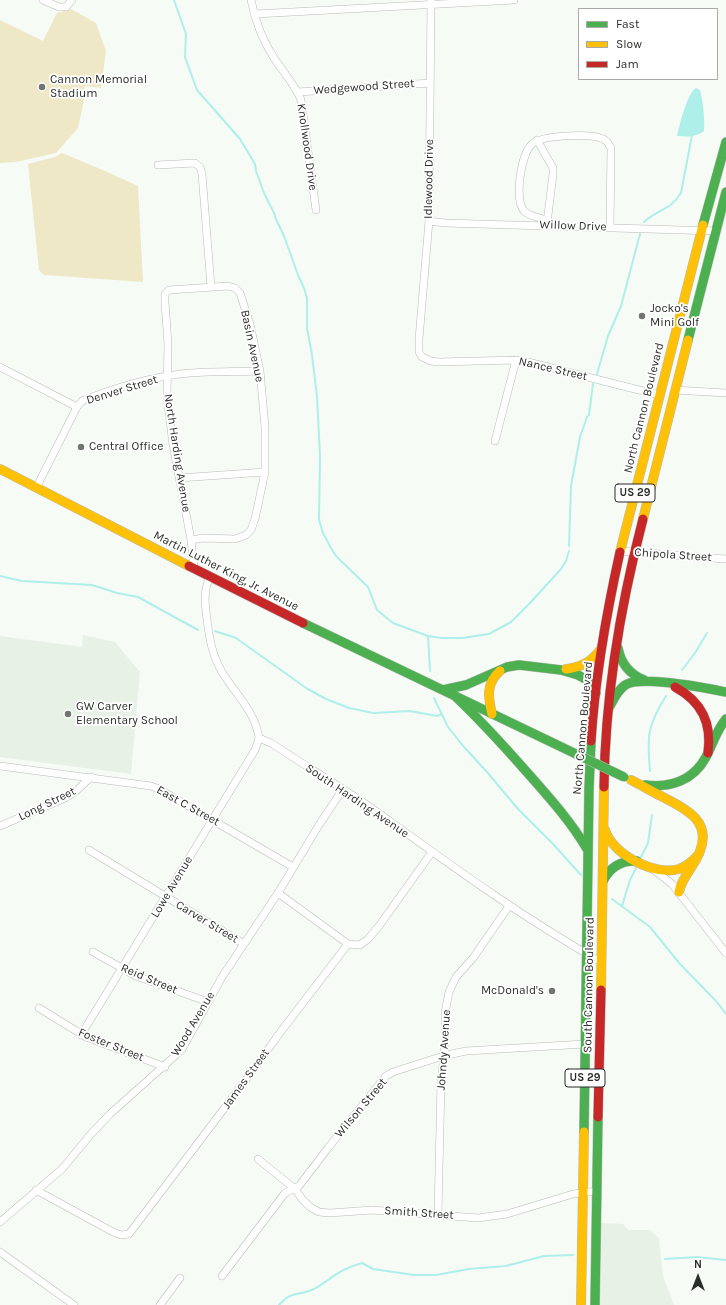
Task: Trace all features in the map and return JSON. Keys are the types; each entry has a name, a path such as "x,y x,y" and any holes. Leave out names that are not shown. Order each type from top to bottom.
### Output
{"main road":[{"name":"North Cannon Boulevard","path":"588,851 589,789 596,693 601,648 610,595 659,395 726,142"},
{"name":"North Cannon Boulevard","path":"608,713 618,634 634,553 726,192"},
{"name":"Martin Luther King, Jr. Avenue","path":"0,470 273,609 456,697"},
{"path":"618,634 618,651 625,668 636,677 651,682"},
{"path":"561,670 585,666 594,658 601,648"},
{"path":"443,690 466,685 507,667 519,665 561,670 583,677 596,693"},
{"path":"492,714 489,697 490,684 492,678 502,670"},
{"path":"608,713 614,699 623,687 633,682 651,682 726,692"},
{"path":"667,684 681,689 688,694 701,710 708,730 708,752"},
{"path":"456,697 628,779 685,808 696,817 701,824 703,843 699,854 682,880 679,892"},
{"path":"456,697 473,713 563,813 577,831 588,851"},
{"name":"South Cannon Boulevard","path":"595,1305 603,819 608,713"},
{"path":"628,779 643,784 657,786 669,786 678,783 694,773 704,761 716,733 726,719"},
{"path":"603,819 605,832 611,843 622,853 647,866 664,870 676,870 692,862 699,854"},
{"name":"South Cannon Boulevard","path":"581,1305 588,851"},
{"path":"602,882 606,873 615,866 624,862 637,862"}],"street":[{"path":"43,0 59,7 66,7 72,0"},
{"name":"Knollwood Drive","path":"251,0 262,37 273,57 298,92 301,100 316,210"},
{"path":"255,14 431,3 514,0"},
{"name":"Idlewood Drive","path":"422,358 419,352 419,339 429,221 431,3"},
{"name":"Wedgewood Street","path":"298,92 430,83"},
{"path":"537,140 553,168 554,174 547,223 525,211 520,205 519,187 522,169 528,149 531,145 537,140 571,136 603,139 608,142 612,154 610,227"},
{"path":"158,165 195,163 200,167 202,174 211,287"},
{"name":"Willow Drive","path":"429,221 445,223 547,223 716,231"},
{"name":"Basin Avenue","path":"169,290 228,286 235,288 240,293 250,324 260,371 265,427 265,472 255,519 251,530 246,535 235,539 203,538 191,540"},
{"name":"North Harding Avenue","path":"169,290 165,294 164,302 168,344 168,396 173,446 191,540 194,569"},
{"name":"Nance Street","path":"422,358 439,362 524,361 659,395"},
{"path":"495,441 516,360"},
{"path":"0,367 77,406"},
{"name":"Denver Street","path":"36,488 77,406 82,401 145,381 167,376 181,374 260,371"},
{"path":"675,390 726,393"},
{"path":"179,478 265,472"},
{"name":"Chipola Street","path":"620,551 726,559"},
{"path":"210,576 205,591 205,600 208,631 213,651 221,671 252,716 259,738"},
{"name":"South Harding Avenue","path":"259,738 271,743 379,813 509,906 601,962"},
{"name":"Lowe Avenue","path":"81,1035 255,750 259,738"},
{"name":"East C Street","path":"0,766 151,786 213,819 293,867"},
{"name":"Long Street","path":"0,826 65,798 82,787 91,777"},
{"name":"Wood Avenue","path":"0,1222 62,1169 110,1114 165,1067 182,1049 222,977 278,893 319,825 343,789"},
{"name":"Carver Street","path":"89,850 165,898 244,944"},
{"path":"278,893 348,944 360,945 368,939 432,852"},
{"path":"647,866 663,876 679,892 726,953"},
{"name":"Johndy Avenue","path":"438,1214 441,1083 445,1013 449,992 456,977 473,958 509,906"},
{"name":"James Street","path":"36,1190 113,1232 121,1235 129,1234 348,944"},
{"name":"Reid Street","path":"93,952 136,976 208,1002"},
{"name":"Foster Street","path":"39,1008 81,1035 165,1067"},
{"name":"Wilson Street","path":"222,1276 285,1193 299,1186 307,1178 328,1148 383,1079 393,1072 443,1056 466,1051 585,1044"},
{"name":"Smith Street","path":"258,1159 295,1188 310,1208 319,1212 330,1213 372,1210 478,1218 490,1217 520,1210 573,1194 597,1191"},
{"path":"0,1252 74,1305"},
{"path":"160,1305 180,1278"}],"shaded area":[{"name":"Cannon Memorial Stadium","path":"71,9 96,23 106,51 101,88 85,86 84,100 78,128 56,153 16,162 0,163 0,20 43,41 57,13"},
{"path":"62,153 138,186 143,282 44,275 39,270 28,164 55,157"},
{"name":"GW Carver Elementary School","path":"83,635 115,642 140,672 131,774 0,757 0,636 82,647"},
{"path":"601,1223 624,1224 628,1230 650,1230 659,1238 663,1276 674,1305 600,1305"}],"water":[{"path":"696,88 700,90 702,99 704,131 691,136 677,136 687,102"}],"waterway":[{"path":"174,0 186,34 185,57 197,90 240,139 255,164 264,193 284,236 307,298 307,328 317,396 320,456 319,520 323,533 336,556 368,587 377,610 393,623 428,636 462,638 489,634 511,622 561,569 566,561 569,551"},
{"path":"644,222 668,207 681,193 692,135"},
{"path":"597,374 608,336 621,306 640,234"},
{"path":"569,546 571,486 580,437 589,415 593,384"},
{"path":"0,576 22,581 92,585 117,593 138,597 198,630"},
{"path":"215,631 236,638 306,688 326,699 349,708 373,713 410,711 437,716 442,714"},
{"path":"682,670 695,653 707,633"},
{"path":"428,636 430,671"},
{"path":"650,771 650,732 655,716 666,696"},
{"path":"434,698 448,727 464,747 518,809 581,875"},
{"path":"641,857 648,843 652,815"},
{"path":"622,906 630,880 636,868"},
{"path":"612,899 650,927 680,964 716,1001 726,1014"},
{"path":"279,1305 286,1298 314,1289 340,1272 362,1263 373,1269 414,1275 436,1275 469,1269 506,1266 544,1256 573,1255"},
{"path":"665,1259 697,1257 726,1260"}],"traffic: fast":[{"path":"703,225 726,142"},
{"path":"688,340 726,192"},
{"path":"303,623 576,754"},
{"path":"618,648 619,654 626,668 634,675 644,680"},
{"path":"443,690 466,685 507,667 519,665 561,670 578,675 587,680 596,693"},
{"path":"610,706 622,688 627,684 636,682 661,682 726,692"},
{"path":"456,697 500,742 550,798 566,818 587,849"},
{"path":"645,785 654,786 672,784 688,777 701,765 717,733 726,719"},
{"path":"584,1132 591,741"},
{"path":"576,754 624,777"},
{"path":"603,881 609,872 617,865 637,861"},
{"path":"595,1305 598,1117"}],"traffic: slow":[{"path":"620,552 703,225"},
{"path":"643,519 688,340"},
{"path":"0,469 189,566"},
{"path":"566,669 577,667 586,663 601,649"},
{"path":"492,714 489,696 490,685 492,680 500,671"},
{"path":"631,780 678,805 694,816 699,823 703,840 700,851 683,881 679,892"},
{"path":"601,990 604,787"},
{"path":"605,830 609,839 616,848 625,855 636,862 658,869 679,869 690,863 699,854"},
{"path":"581,1305 584,1132"}],"traffic: jam":[{"path":"604,787 607,719 615,652 627,585 643,519"},
{"path":"591,741 595,694 602,646 620,552"},
{"path":"189,566 303,623"},
{"path":"675,687 692,699 703,714 708,732 708,753"},
{"path":"598,1117 601,990"}],"place":[{"name":"Cannon Memorial Stadium","path":"42,87"},
{"name":"Jocko's Mini Golf","path":"642,316"},
{"name":"Central Office","path":"81,447"},
{"name":"GW Carver Elementary School","path":"68,714"},
{"name":"McDonald's","path":"552,991"}]}
